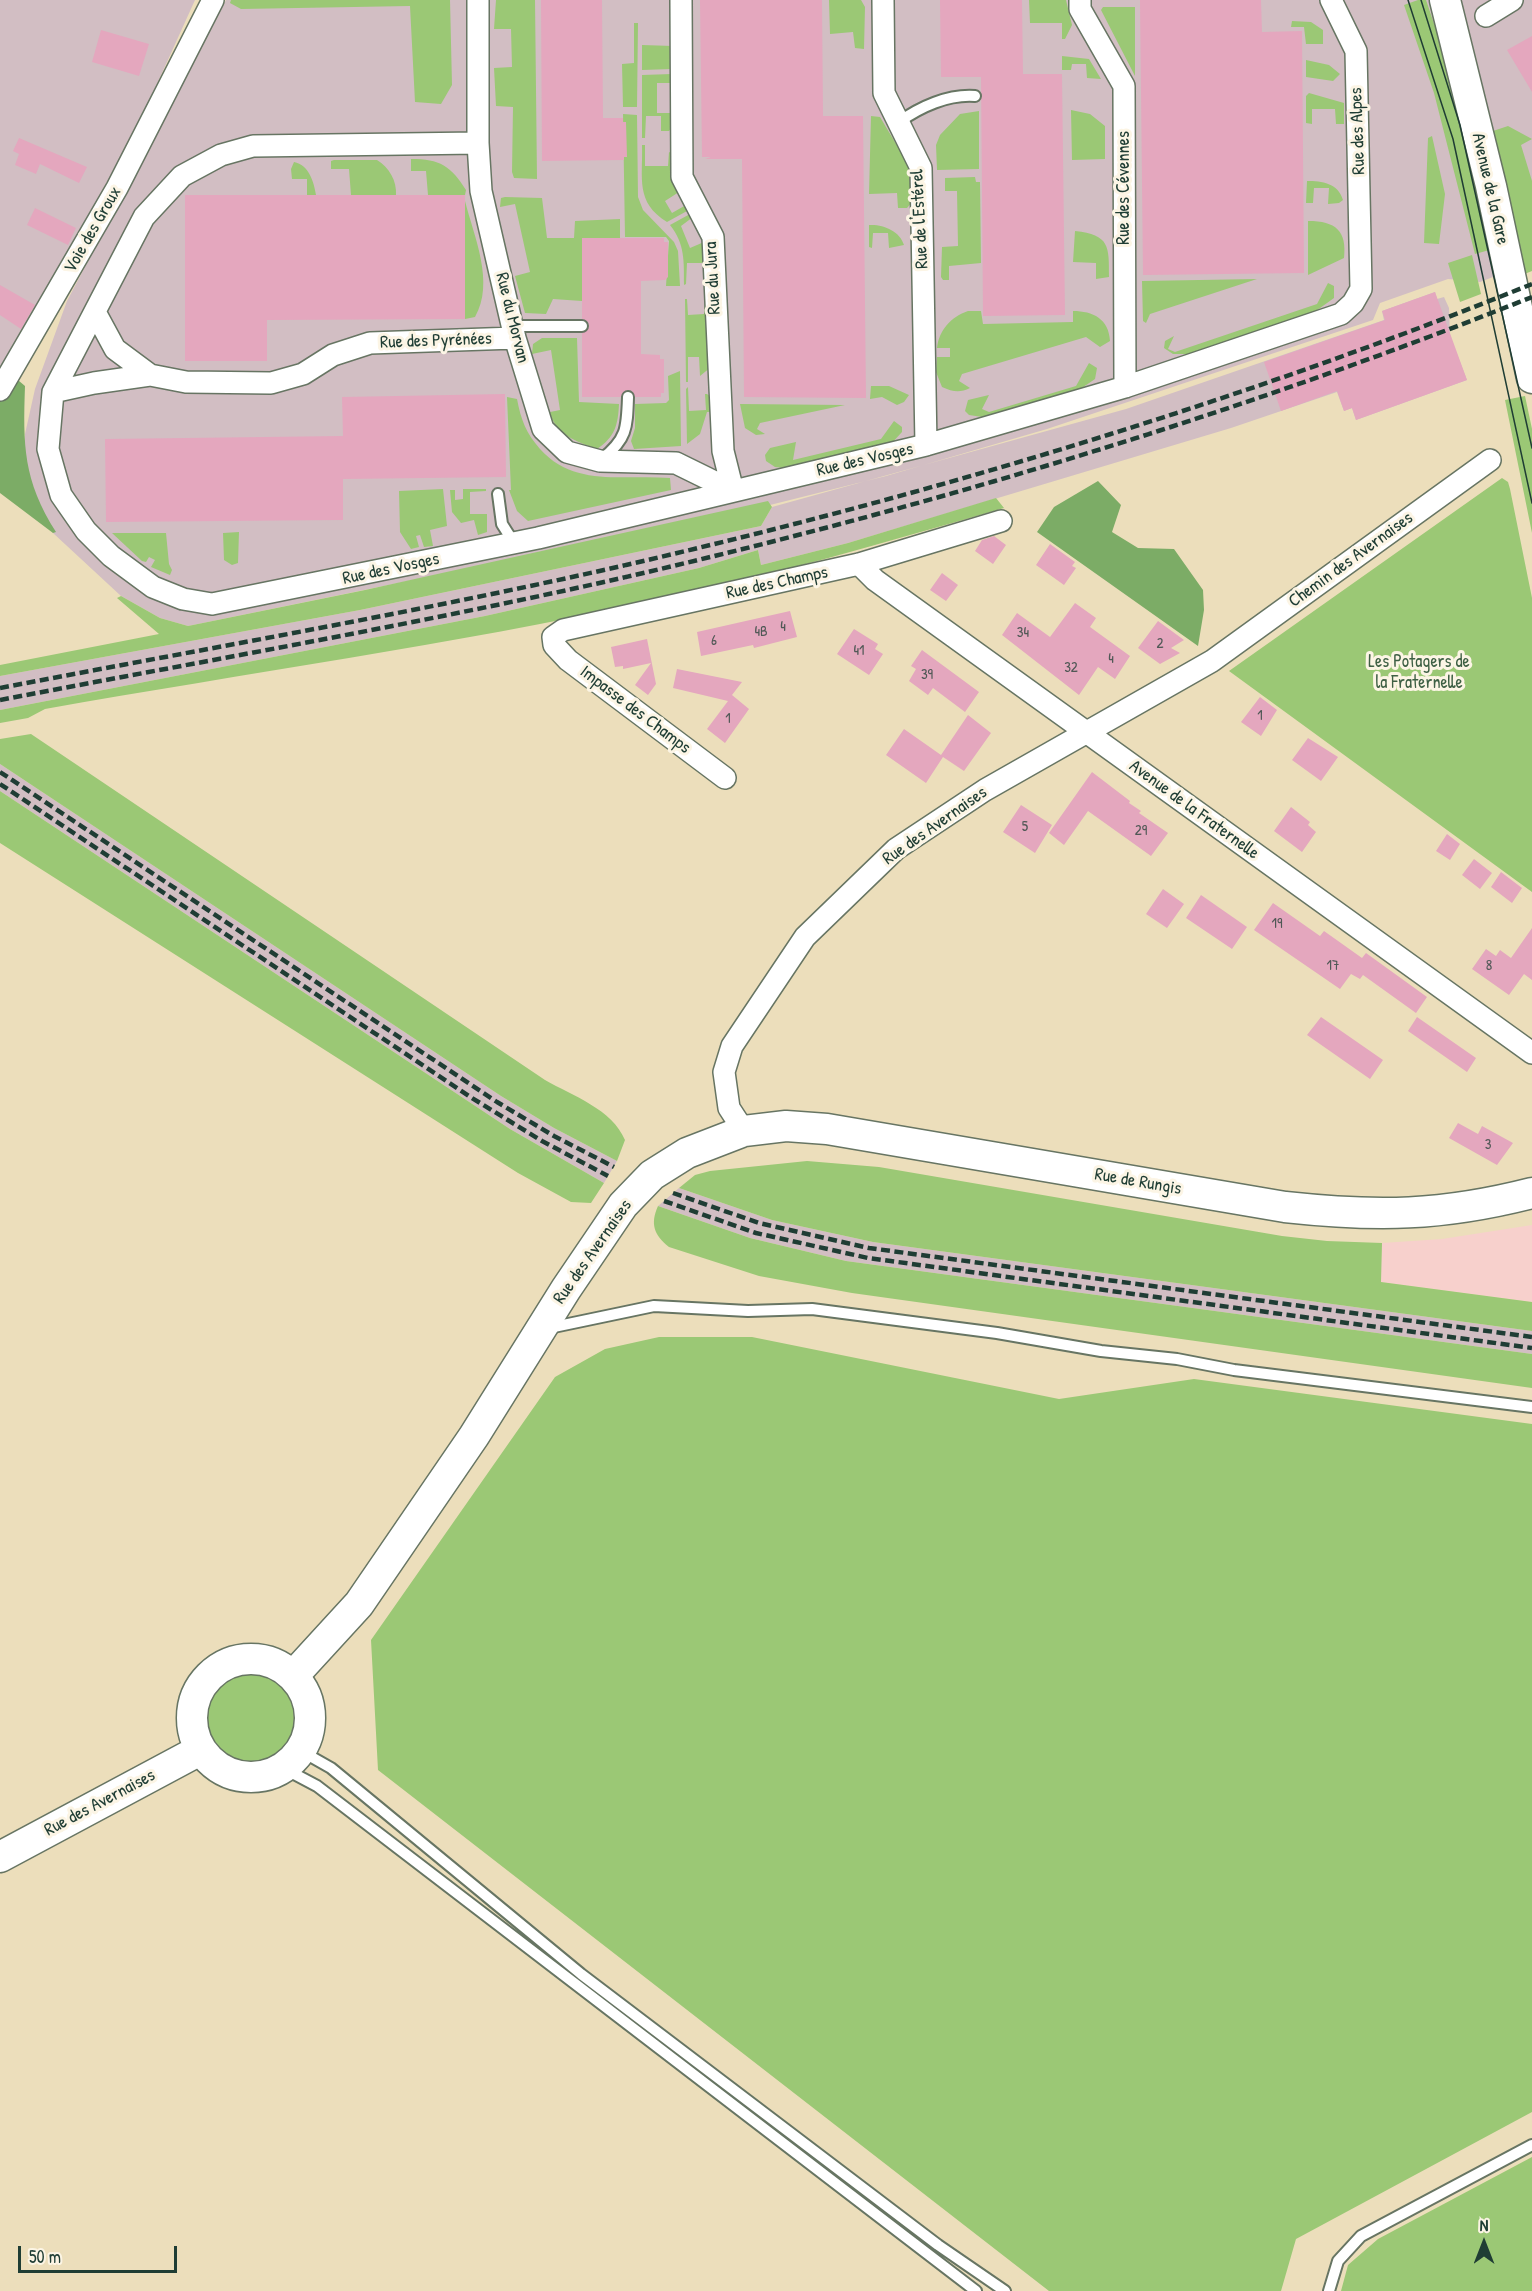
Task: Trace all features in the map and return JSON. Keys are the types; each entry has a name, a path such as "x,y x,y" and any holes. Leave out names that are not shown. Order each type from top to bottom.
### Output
{"main road":[{"name":"Avenue de la Gare","path":"1445,0 1491,186 1532,378"},
{"name":"Rue de Rungis","path":"744,1131 786,1126 827,1129 1285,1207 1339,1213 1380,1215 1431,1212 1489,1204 1532,1193"},
{"name":"Rue des Avernaises","path":"293,1676 359,1605 474,1436 540,1330 623,1205 652,1175 687,1153 744,1131"},
{"path":"254,1659 275,1664 293,1676 304,1693 310,1712 309,1732 292,1760 266,1776 247,1778 229,1773 213,1764 200,1750 192,1730 192,1708 200,1688 214,1672 233,1662 254,1659"},
{"name":"Rue des Avernaises","path":"0,1857 200,1750"}],"street":[{"name":"Voie des Groux","path":"0,390 117,188 213,0"},
{"name":"Rue du Morvan","path":"478,0 478,143 481,191 514,332 543,429 567,452 600,461 676,463 733,491"},
{"name":"Rue du Jura","path":"681,0 682,177 713,237 723,451 733,491"},
{"name":"Rue de l'Estérel","path":"883,0 884,93 921,168 926,445"},
{"name":"Rue des Cévennes","path":"1080,0 1080,9 1124,86 1125,387"},
{"name":"Rue des Alpes","path":"1331,0 1356,51 1362,268"},
{"path":"1486,16 1512,0"},
{"name":"Rue des Vosges","path":"478,143 253,146 221,155 182,176 144,217 53,392 48,449 61,495 86,531 111,556 153,587 183,599 212,604 514,543 926,445 1125,387 1341,314 1353,303 1361,289 1362,268"},
{"name":"Rue des Pyrénées","path":"95,312 115,349 150,375"},
{"name":"Rue des Pyrénées","path":"53,392 94,382 150,375 186,382 271,383 303,374 333,355 370,343 514,332"},
{"name":"Chemin des Avernaises","path":"1088,734 1212,661 1490,460"},
{"name":"Rue des Champs","path":"553,637 563,630 859,564 1000,521"},
{"name":"Avenue de la Fraternelle","path":"859,564 875,580 1532,1053"},
{"name":"Impasse des Champs","path":"553,637 554,645 568,660 725,778"},
{"name":"Rue des Avernaises","path":"744,1131 729,1108 724,1072 732,1046 805,937 896,849 985,790 1088,734"}],"lane":[{"path":"899,122 918,108 965,95 975,96"},
{"path":"514,332 582,326"},
{"path":"600,461 619,446 622,440 627,397"},
{"path":"498,494 502,524 514,543"},
{"path":"540,1330 654,1306 748,1311 812,1309 997,1333 1101,1351 1177,1359 1234,1370 1532,1407"},
{"path":"292,1760 317,1786 976,2291"},
{"path":"292,1760 330,1768 581,1974 938,2245 1005,2291"},
{"path":"1329,2291 1338,2261 1361,2236 1532,2145"}],"shaded area":[{"path":"0,0 195,0 129,146 0,377"},
{"path":"226,0 1532,0 1532,262 1480,282 1448,279 1380,303 1373,320 1047,429 886,476 726,516 188,626 160,618 121,596 53,533 23,477 25,434 35,389 67,301"},
{"path":"1435,292 1437,299 1444,297 1449,308 1450,336 1467,380 1356,420 1352,408 1344,411 1337,392 1231,428 848,543 761,565 758,550 699,568 485,616 0,710 0,676 360,610 761,526 772,507 1126,409 1384,320 1382,311"},
{"path":"0,764 501,1096 554,1128 617,1161 604,1183 510,1129 0,791"},
{"path":"679,1188 772,1220 873,1242 1532,1331 1532,1354 846,1261 750,1238 658,1206"},
{"path":"1532,1225 1532,1302 1380,1282 1382,1243 1442,1239"}],"green space":[{"path":"231,0 450,0 452,85 441,104 415,102 410,6 241,9 230,3"},
{"path":"496,0 535,0 537,179 514,178 512,172 513,107 496,106 494,68 512,67 511,29 494,29"},
{"path":"829,0 861,0 865,7 864,49 855,48 853,32 830,34"},
{"path":"1029,0 1066,0 1072,25 1065,39 1062,39 1062,23 1030,23"},
{"path":"1426,0 1450,71 1493,249 1475,254 1434,93 1404,5"},
{"path":"1103,7 1135,7 1135,76 1101,10"},
{"path":"1292,21 1311,22 1323,30 1323,44 1306,44 1304,27 1291,27"},
{"path":"634,23 638,23 637,107 623,107 622,64 634,63"},
{"path":"642,45 673,46 672,69 642,70"},
{"path":"1062,56 1089,59 1101,79 1087,78 1086,64 1072,64 1071,70 1062,70"},
{"path":"1306,60 1329,65 1340,74 1333,81 1306,77"},
{"path":"672,74 673,83 657,83 657,113 673,113 672,127 669,131 661,131 661,116 646,116 645,138 642,138 642,75"},
{"path":"1309,93 1344,103 1344,124 1336,124 1335,109 1312,109 1312,124 1306,123 1306,96"},
{"path":"1071,110 1090,114 1105,126 1105,159 1072,160"},
{"path":"979,111 979,169 937,170 936,145 940,135 960,114"},
{"path":"623,114 637,115 638,197 643,210 674,242 678,251 680,286 666,286 669,241 666,237 625,237"},
{"path":"871,116 880,117 908,164 912,202 907,208 898,208 897,193 869,194"},
{"path":"1508,126 1532,139 1521,145 1532,181 1532,271 1522,275 1490,132"},
{"path":"1432,136 1445,194 1439,244 1424,243 1428,138"},
{"path":"642,145 645,145 645,166 668,166 669,152 673,154 679,192 665,201 672,213 686,205 687,211 667,222 657,214 645,198 642,179"},
{"path":"411,159 430,160 450,170 466,190 465,195 428,195 426,171 411,171"},
{"path":"377,160 391,175 396,195 351,195 349,169 331,169 331,161"},
{"path":"294,162 307,170 316,195 307,195 307,179 292,179 291,169"},
{"path":"975,177 976,182 980,182 981,263 949,266 949,280 943,280 941,277 942,247 958,246 957,191 945,191 945,178"},
{"path":"1307,181 1329,184 1341,194 1343,200 1339,203 1328,204 1329,188 1314,188 1313,203 1306,203"},
{"path":"501,198 542,198 547,238 574,238 575,221 620,219 620,238 582,301 553,299 546,314 525,313 515,276 530,272 515,204 500,207"},
{"path":"465,201 481,259 483,289 481,303 475,317 465,319"},
{"path":"690,214 693,217 681,226 690,248 704,242 706,278 704,279 703,263 687,263 686,284 684,285 684,260 681,246 670,225"},
{"path":"1308,221 1326,223 1338,229 1344,241 1344,258 1308,275"},
{"path":"869,225 890,229 899,236 904,245 889,248 888,233 873,233 872,248 869,247"},
{"path":"1075,231 1095,236 1105,244 1109,257 1109,277 1096,279 1096,263 1073,262"},
{"path":"1472,255 1481,294 1460,302 1448,263"},
{"path":"1257,279 1150,314 1146,323 1143,321 1142,281"},
{"path":"1328,283 1334,286 1334,298 1313,313 1193,354 1173,354 1164,348 1165,341 1174,336 1168,349 1175,352 1317,304"},
{"path":"705,298 711,301 711,367 700,376 699,357 688,357 688,382 686,382 685,299 687,299 688,315 704,314"},
{"path":"968,311 981,311 983,324 1073,322 1073,311 1087,313 1103,322 1107,327 1110,341 1100,347 1086,337 962,374 959,381 970,388 953,391 942,387 936,372 937,357 950,357 950,348 937,348 938,341 947,325"},
{"path":"542,338 577,338 579,402 619,404 618,418 612,435 597,449 568,436 557,427 553,420 550,412 560,410 551,350 532,354 533,344"},
{"path":"1089,363 1097,368 1095,379 1076,392 989,418 969,415 965,411 968,400 989,395 982,409 989,412 1076,386"},
{"path":"680,371 681,446 634,449 631,441 635,428 635,404 666,403 669,400 668,376"},
{"path":"12,375 25,386 24,426 27,462 37,496 56,532 53,533 0,493 0,386"},
{"path":"871,386 889,386 909,395 904,402 897,405 882,397 870,399"},
{"path":"688,387 689,411 706,410 705,394 707,394 711,397 711,412 707,412 700,434 687,444 686,389"},
{"path":"1525,396 1532,429 1532,533 1505,400"},
{"path":"507,397 517,399 522,420 528,432 540,449 554,461 569,469 601,477 670,478 671,490 528,521 517,511 509,490 511,490"},
{"path":"740,404 845,405 760,423 757,429 765,434 756,435 745,428"},
{"path":"894,421 902,427 902,432 890,445 784,468 775,467 766,461 765,455 770,448 796,442 793,460 881,439"},
{"name":"Les Potagers de la Fraternelle","path":"1502,478 1508,482 1510,489 1532,598 1532,892 1229,671"},
{"path":"1098,481 1121,505 1112,532 1138,548 1174,549 1203,590 1204,610 1198,646 1037,532 1054,507"},
{"path":"443,489 447,526 430,530 433,546 424,547 420,535 416,536 419,547 411,549 400,532 399,491"},
{"path":"463,489 486,489 486,491 470,492 470,514 487,514 487,532 478,535 474,520 461,523 452,512 450,490 455,490 455,500 463,499"},
{"path":"996,498 1004,508 828,558 696,591 501,631 45,709 28,718 0,723 0,710 485,616 699,568 758,550 761,565 848,543"},
{"path":"768,501 772,507 761,526 360,610 0,676 0,665 159,634 117,598 121,596 160,618 188,626 365,590"},
{"path":"239,532 238,563 232,565 224,560 223,533"},
{"path":"112,533 166,533 169,564 172,570 170,575 151,567 155,560 149,557 146,562 142,561"},
{"path":"31,734 545,1080 591,1104 611,1120 625,1140 617,1161 554,1128 501,1096 0,764 0,739"},
{"path":"0,791 510,1129 604,1183 591,1203 571,1202 518,1173 0,843"},
{"path":"807,1161 879,1167 1282,1236 1327,1241 1382,1243 1381,1282 1532,1302 1532,1331 873,1242 772,1220 679,1188 695,1175 710,1171"},
{"path":"658,1206 750,1238 846,1261 1532,1354 1532,1388 852,1293 759,1276 669,1247 655,1229 654,1218"},
{"path":"659,1337 752,1337 1059,1399 1194,1379 1532,1424 1532,2112 1296,2239 1281,2291 1049,2291 378,1770 371,1640 555,1377 605,1349"},
{"path":"250,1674 267,1678 281,1687 290,1701 294,1718 290,1735 281,1749 267,1758 250,1762 233,1758 219,1749 210,1735 206,1718 210,1701 219,1687 233,1678"},
{"path":"1532,2157 1532,2291 1341,2291 1348,2265 1378,2239"}],"building":[{"path":"541,0 602,0 603,118 623,118 623,122 626,122 627,157 624,157 624,160 542,161"},
{"path":"700,0 822,0 823,116 863,116 866,398 744,397 742,159 705,159 711,157 702,157"},
{"path":"940,0 1022,0 1023,74 1062,74 1065,315 983,316 981,77 941,77"},
{"path":"1140,0 1261,0 1262,32 1302,31 1304,273 1143,275"},
{"path":"101,30 149,44 139,76 92,62"},
{"path":"1532,36 1532,92 1507,50"},
{"path":"19,138 87,167 79,183 40,164 36,174 15,165 19,154 13,151"},
{"path":"185,195 465,195 465,319 267,320 267,361 185,361"},
{"path":"35,208 76,228 68,245 27,225"},
{"path":"582,238 664,238 664,242 668,242 668,277 665,280 641,281 641,354 660,355 660,359 664,359 664,393 661,393 661,397 635,397 632,391 628,390 620,397 582,397 582,333 589,327 588,322 582,319"},
{"path":"0,285 35,305 21,329 0,315"},
{"path":"1435,292 1467,380 1356,420 1352,408 1344,411 1337,391 1281,411 1264,362 1385,320 1382,311"},
{"path":"505,394 506,477 343,479 343,520 106,522 105,439 343,436 342,397"},
{"path":"994,536 1006,545 993,564 975,551 982,540"},
{"path":"1050,544 1075,562 1072,566 1076,568 1064,585 1036,565"},
{"path":"942,573 958,585 946,601 930,590"},
{"path":"1075,603 1096,618 1090,627 1130,656 1115,679 1098,667 1079,695 1002,635 1017,613 1050,637"},
{"path":"790,611 797,637 754,648 753,645 701,656 697,632"},
{"path":"1158,621 1184,640 1171,648 1180,653 1160,664 1138,648"},
{"path":"854,629 878,644 875,649 883,654 869,675 837,654"},
{"path":"647,639 656,684 648,695 635,685 651,663 623,669 623,666 615,667 611,647"},
{"path":"922,650 979,692 965,712 933,688 928,695 909,681 916,669 911,666"},
{"path":"677,669 742,682 732,695 749,709 725,743 707,729 728,701 673,688"},
{"path":"1260,697 1277,710 1261,736 1241,722"},
{"path":"968,715 991,733 964,771 943,757 926,783 886,755 904,729 941,755"},
{"path":"1308,738 1338,757 1321,781 1292,760"},
{"path":"1092,772 1130,801 1129,803 1141,811 1139,813 1168,833 1151,856 1088,811 1064,845 1049,833"},
{"path":"1021,805 1052,825 1035,853 1003,832"},
{"path":"1291,807 1310,822 1308,825 1316,832 1302,852 1274,831"},
{"path":"1447,834 1460,844 1450,860 1436,851"},
{"path":"1474,859 1492,873 1480,889 1462,875"},
{"path":"1501,872 1522,888 1512,903 1491,887"},
{"path":"1163,889 1184,904 1167,928 1146,914"},
{"path":"1201,895 1247,927 1232,949 1186,918"},
{"path":"1273,903 1320,936 1324,931 1362,958 1366,953 1427,997 1416,1013 1363,975 1360,979 1351,974 1340,989 1254,930"},
{"path":"1532,928 1532,980 1524,974 1509,995 1472,969 1486,949 1496,956 1500,950 1511,958"},
{"path":"1321,1017 1383,1060 1370,1079 1307,1035"},
{"path":"1417,1017 1476,1058 1467,1072 1408,1031"},
{"path":"1458,1123 1478,1134 1482,1126 1513,1143 1497,1165 1449,1138"}],"tram line":[{"path":"1408,0 1453,139 1532,503"},
{"path":"1421,0 1460,125 1532,448"}],"railway":[{"path":"0,688 548,582 856,508 971,476 1198,406 1310,368 1532,284"},
{"path":"0,700 548,594 856,520 1084,454 1197,418 1421,340 1532,297"},
{"path":"0,772 497,1102 554,1136 614,1167"},
{"path":"0,784 472,1098 542,1141 608,1176"},
{"path":"673,1193 759,1223 869,1248 1532,1337"},
{"path":"664,1201 756,1233 868,1258 1532,1348"}]}
